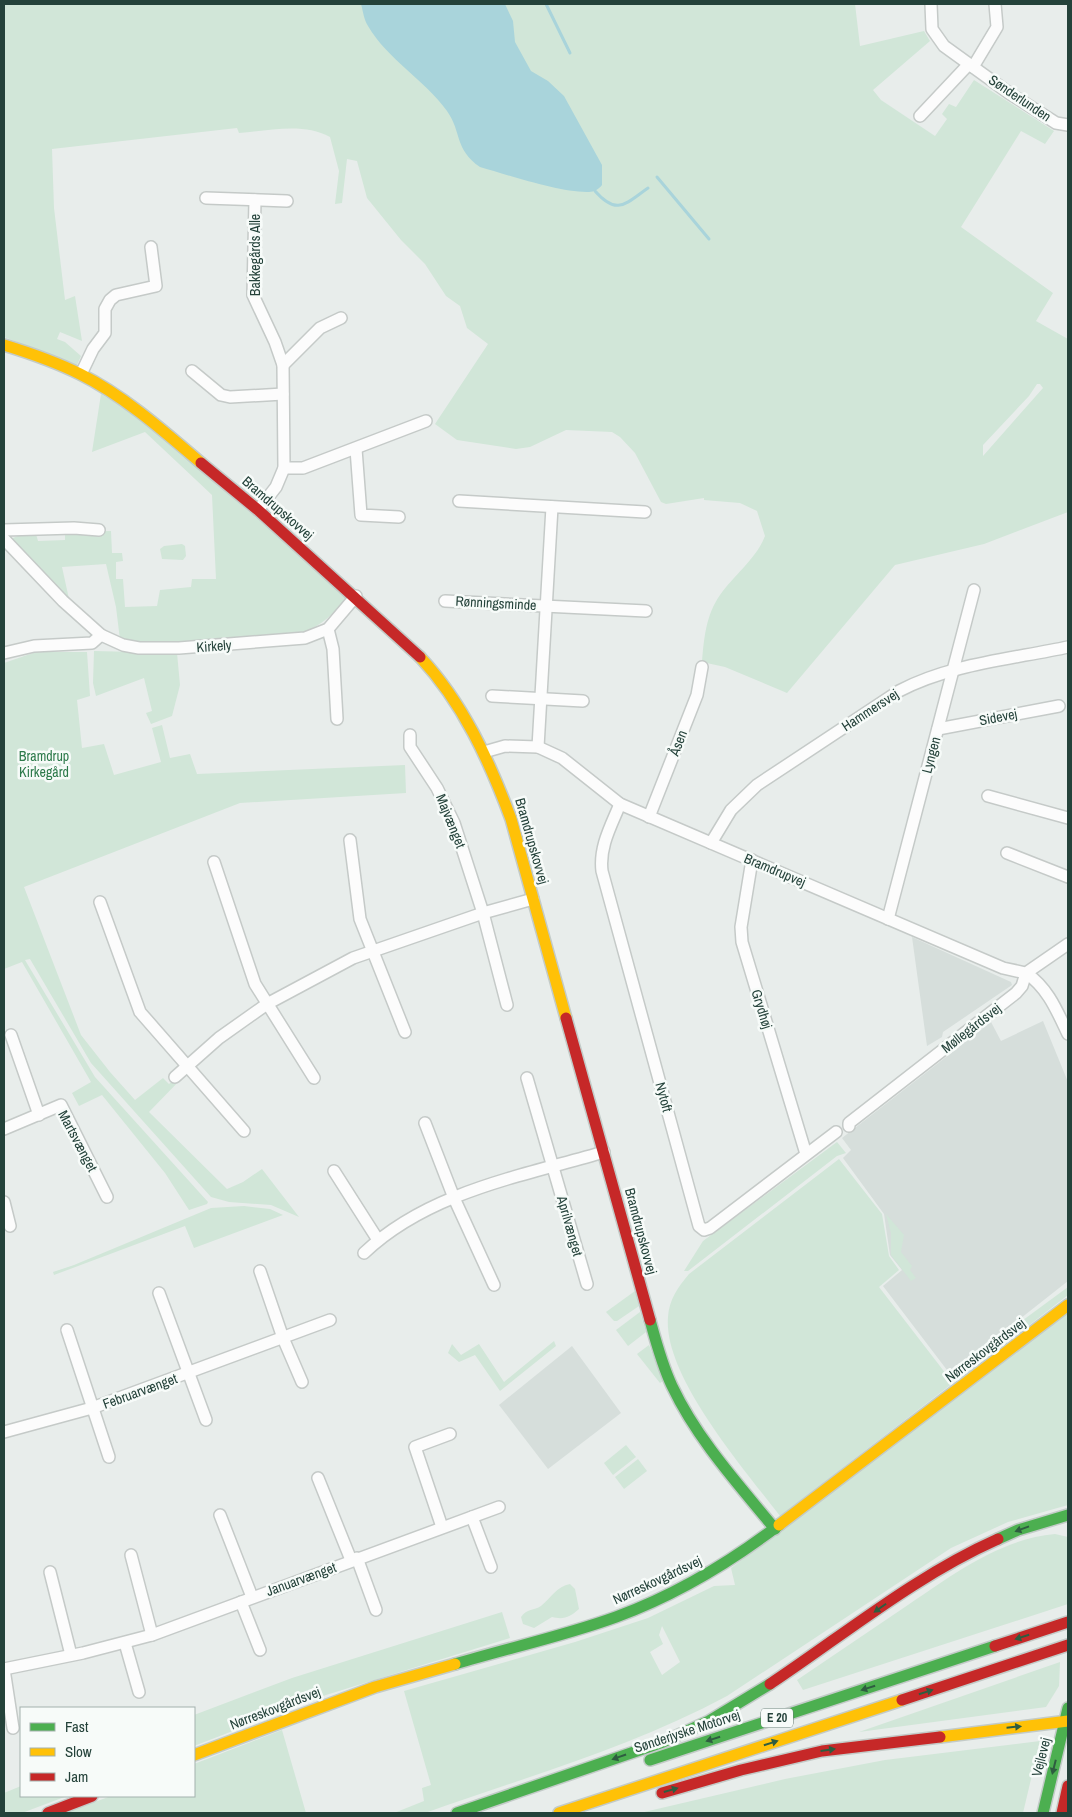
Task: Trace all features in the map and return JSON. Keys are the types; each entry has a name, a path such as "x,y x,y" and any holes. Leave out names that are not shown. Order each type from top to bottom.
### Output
{"main road":[{"name":"Bramdrupskovvej","path":"4,345 33,354 81,374 145,416 258,510 356,596 431,669 459,706 484,752 511,819 653,1335 670,1384 691,1422 775,1529"},
{"name":"Nørreskovgårdsvej","path":"195,1755 292,1716 375,1687 623,1614 702,1577 775,1529 1068,1305"},
{"path":"457,1813 654,1745 709,1722 797,1666 947,1563 978,1547 1021,1529 1068,1516"},
{"name":"Sønderjyske Motorvej","path":"486,1813 1068,1622"},
{"name":"E 20","path":"559,1813 1068,1645"},
{"name":"Vejlevej","path":"1043,1813 1067,1721 1068,1708"},
{"path":"590,1813 741,1770 822,1751 1067,1721"},
{"path":"1062,1813 1068,1786"},
{"path":"48,1813 89,1797"}],"street":[{"name":"Sønderlunden","path":"931,4 930,17 935,35 944,46 970,66 1056,123 1068,125"},
{"name":"Sønderlunden","path":"920,116 970,66 996,27 995,4"},
{"name":"Bakkegårds Alle","path":"206,198 287,201"},
{"name":"Bakkegårds Alle","path":"255,200 253,295 276,342 283,364 284,468 276,487 258,510"},
{"path":"81,374 93,349 104,333 105,309 110,300 116,295 156,286 151,247"},
{"path":"283,364 320,328 341,318"},
{"path":"192,371 221,395 230,397 282,394"},
{"path":"284,468 304,468 426,420"},
{"path":"356,449 361,515 400,517"},
{"path":"459,501 644,512"},
{"name":"Rønningsminde","path":"538,747 552,507"},
{"path":"4,530 74,528 98,530"},
{"name":"Kirkely","path":"4,539 64,602 100,635 123,645 139,648 179,648 281,642 305,638 328,629 356,596"},
{"name":"Lyngen","path":"888,919 974,590"},
{"name":"Rønningsminde","path":"445,601 646,611"},
{"path":"328,629 333,650 338,719"},
{"path":"4,652 34,646 92,643 100,635"},
{"name":"Hammersvej","path":"711,844 731,810 758,785 898,691 923,680 953,671 1068,647"},
{"name":"Åsen","path":"649,817 697,695 702,668"},
{"path":"492,696 583,701"},
{"name":"Sidevej","path":"938,729 1059,706"},
{"name":"Majvænget","path":"410,735 410,746 437,788 454,823 482,913 507,1005"},
{"name":"Bramdrupvej","path":"484,752 505,746 538,747 562,758 620,804 1003,968 1026,973"},
{"path":"988,796 1068,818"},
{"name":"Nytoft","path":"620,804 603,848 601,858 602,871 700,1226 704,1230 710,1228 836,1132"},
{"path":"350,840 360,919 404,1032"},
{"path":"1007,853 1068,877"},
{"name":"Grydhøj","path":"752,860 742,927 742,942 806,1154"},
{"path":"214,862 255,984 314,1078"},
{"path":"175,1077 219,1038 267,1004 353,958 482,913 533,899"},
{"path":"100,902 140,1012 244,1131"},
{"path":"1068,944 1026,973 1037,980 1050,996 1068,1034"},
{"name":"Møllegårdsvej","path":"849,1126 849,1122 1016,993 1022,986 1026,973"},
{"name":"Martsvænget","path":"11,1035 39,1115"},
{"name":"Aprilvænget","path":"527,1078 587,1284"},
{"name":"Martsvænget","path":"4,1129 61,1105 107,1197"},
{"path":"425,1123 454,1198 494,1285"},
{"path":"364,1253 378,1240 454,1198 500,1180 604,1152"},
{"path":"334,1171 378,1240"},
{"path":"4,1202 10,1226"},
{"path":"260,1272 283,1338 302,1382"},
{"name":"Februarvænget","path":"159,1292 206,1420"},
{"name":"Februarvænget","path":"4,1432 92,1408 189,1374 330,1320"},
{"name":"Februarvænget","path":"67,1330 110,1457"},
{"path":"442,1527 415,1447 450,1434"},
{"name":"Januarvænget","path":"318,1478 376,1610"},
{"name":"Januarvænget","path":"13,1728 4,1669 125,1643 152,1635 498,1507"},
{"name":"Januarvænget","path":"220,1515 260,1650"},
{"path":"472,1516 491,1567"},
{"path":"131,1555 152,1635"},
{"path":"50,1572 71,1655"},
{"path":"125,1643 140,1692"}],"shaded area":[{"path":"912,937 1011,982 1012,985 943,1032 942,1037 927,1046"},
{"path":"1043,1021 1068,1082 1068,1281 950,1374 883,1286 902,1270 890,1255 884,1214 843,1158 851,1150 842,1138 991,1022 1001,1041"},
{"path":"572,1346 621,1413 548,1469 499,1405"}],"green space":[{"path":"4,4 855,4 860,46 924,31 930,41 873,90 881,100 935,136 947,119 942,114 949,104 956,107 974,80 1054,131 1045,144 1021,131 961,227 1053,293 1036,321 1068,339 1068,512 984,544 895,565 787,693 725,667 702,662 706,627 715,603 756,552 765,536 757,511 740,503 704,500 704,498 666,504 661,502 635,453 620,437 612,432 566,430 530,447 516,449 457,440 435,424 488,344 467,328 460,306 446,296 425,264 401,240 367,198 357,161 347,159 342,203 335,204 339,171 330,137 320,132 309,130 286,129 239,133 237,128 52,149 54,208 65,300 75,296 82,341 60,332 57,339 65,342 81,356 77,365 4,337","holes":["1037,384 1040,384 1043,388 983,456 983,445 1029,396"]},
{"path":"101,394 140,418 348,597 327,619 301,633 165,643 120,640 116,607 106,564 62,567 69,599 12,543 13,538 20,535 36,534 38,541 65,540 65,532 111,531 112,553 122,553 123,561 116,562 116,579 123,579 125,607 157,606 160,590 191,587 192,579 216,579 212,495 145,432 92,452"},
{"path":"182,544 185,546 186,556 183,560 162,559 160,549 164,546"},
{"path":"94,651 177,653 180,685 172,716 151,724 146,713 152,711 144,678 96,696 93,683"},
{"name":"Bramdrup Kirkegård","path":"36,652 87,652 90,696 77,700 82,748 104,744 114,775 161,762 152,728 162,725 170,758 190,754 197,774 405,765 406,793 240,803 24,887 81,1035 110,1072 135,1100 163,1078 169,1084 184,1071 183,1077 149,1112 227,1189 243,1182 262,1169 299,1217 271,1205 229,1202 211,1197 91,1063 30,959 25,960 95,1077 208,1202 189,1210 165,1173 102,1095 79,1106 72,1093 91,1082 22,962 4,969 4,663"},
{"path":"837,1142 846,1153 837,1156 688,1271 684,1271 703,1241"},
{"path":"839,1159 882,1214 889,1256 899,1270 879,1287 953,1383 780,1516 728,1448 692,1394 678,1367 670,1341 668,1317 670,1305 675,1294 689,1274"},
{"path":"244,1206 270,1209 283,1215 194,1248 185,1226 54,1275 53,1272 211,1208"},
{"path":"886,1214 904,1235 901,1252 912,1266 910,1270 916,1278 911,1281 891,1255 891,1233"},
{"path":"1068,1287 1068,1295 956,1382 950,1374"},
{"path":"635,1291 639,1306 617,1321 614,1321 606,1312"},
{"path":"640,1312 646,1332 628,1346 616,1330"},
{"path":"1068,1313 1068,1505 1008,1522 951,1548 727,1696 654,1731 578,1760 425,1813 394,1813 424,1801 422,1788 431,1785 404,1691 575,1642 648,1618 714,1586 735,1585 731,1568","holes":["662,1626 680,1662 662,1675 650,1652 663,1644 659,1635"]},
{"path":"554,1341 556,1346 500,1391 475,1355 459,1362 448,1353 452,1344 461,1355 479,1344 504,1382"},
{"path":"649,1345 663,1381 660,1383 637,1354"},
{"path":"626,1445 636,1457 613,1475 604,1463"},
{"path":"638,1459 647,1471 624,1489 615,1477"},
{"path":"1055,1534 1068,1537 1068,1604 803,1690 797,1680 974,1562 1014,1543 1034,1537"},
{"path":"570,1584 575,1589 579,1609 567,1617 552,1617 534,1628 523,1624 521,1617 523,1614 541,1606 558,1590"},
{"path":"502,1612 510,1638 326,1695 195,1746 195,1715 292,1678"},
{"path":"1060,1662 1059,1686 1046,1707 859,1732"},
{"path":"282,1730 306,1813 65,1813 108,1797 195,1797 195,1764"},
{"path":"1040,1741 1023,1813 640,1813 785,1779 885,1760"},
{"path":"20,1786 20,1797 64,1797 22,1813 4,1813 4,1793"}],"water":[{"path":"361,4 505,4 513,21 515,42 531,71 548,81 564,96 602,165 602,185 591,192 577,192 534,183 480,167 466,154 447,111 428,89 385,49 376,38 367,24"}],"waterway":[{"path":"546,4 570,53"},
{"path":"657,177 709,239"},
{"path":"595,191 609,203 621,205 627,203 648,188"}],"traffic: fast":[{"path":"650,1320 665,1370 682,1406 706,1443 775,1529"},
{"path":"998,1539 1018,1530 1068,1515"},
{"path":"455,1664 576,1630 616,1617 660,1599 721,1565 779,1525"},
{"path":"650,1760 995,1646"},
{"path":"457,1813 663,1742 709,1721 770,1684"},
{"path":"1043,1813 1068,1708"}],"traffic: slow":[{"path":"4,345 71,370 112,392 201,463"},
{"path":"420,657 449,693 462,713 484,754 503,797 511,819 566,1018"},
{"path":"779,1525 1068,1305"},
{"path":"195,1755 375,1687 455,1664"},
{"path":"559,1813 902,1700"},
{"path":"940,1737 1068,1721"}],"traffic: jam":[{"path":"201,463 258,510 420,657"},
{"path":"566,1018 650,1320"},
{"path":"770,1684 909,1588 967,1554 998,1539"},
{"path":"995,1646 1068,1622"},
{"path":"902,1700 1068,1645"},
{"path":"662,1793 741,1770 822,1751 940,1737"},
{"path":"1062,1813 1068,1786"},
{"path":"48,1813 89,1797"}]}
